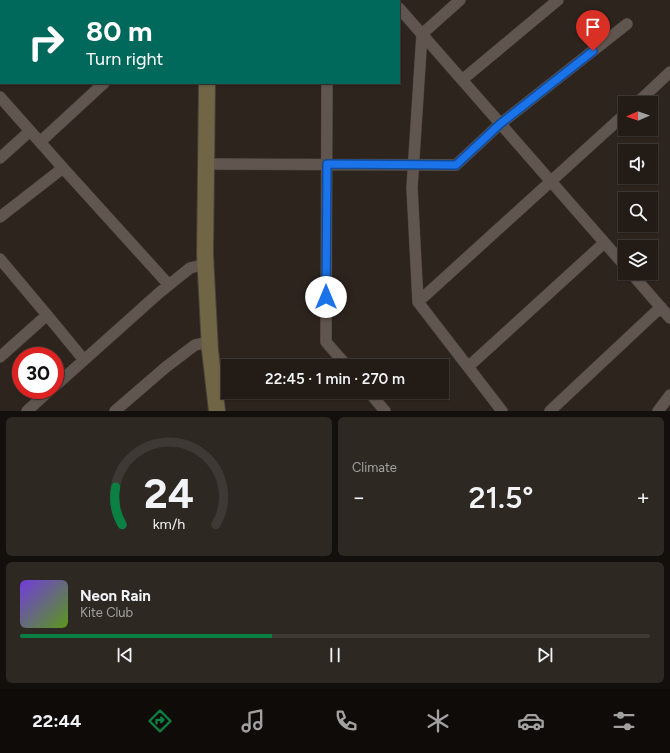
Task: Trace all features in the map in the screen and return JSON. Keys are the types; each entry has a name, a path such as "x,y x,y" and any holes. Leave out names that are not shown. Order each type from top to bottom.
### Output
{"main road":[{"path":"207,84 205,264 209,342 217,411"}],"street":[{"path":"460,0 422,34 412,188 418,302 502,411"},
{"path":"462,80 558,0"},
{"path":"400,9 618,258"},
{"path":"206,164 456,165 500,124 628,24"},
{"path":"644,96 670,72"},
{"path":"40,142 103,84"},
{"path":"327,84 326,342 341,359"},
{"path":"2,104 30,131 169,285"},
{"path":"418,302 618,120"},
{"path":"0,158 30,131"},
{"path":"0,217 63,168"},
{"path":"468,367 604,243"},
{"path":"0,259 84,360"},
{"path":"64,378 190,268 205,264"},
{"path":"637,280 670,318"},
{"path":"550,411 661,307"},
{"path":"0,357 47,315"},
{"path":"115,411 166,367 195,345 209,342"},
{"path":"658,411 670,395"},
{"path":"27,411 40,399"},
{"path":"375,399 385,411"}],"route":[{"path":"326,297 327,164 456,165 500,124 593,51"}]}
